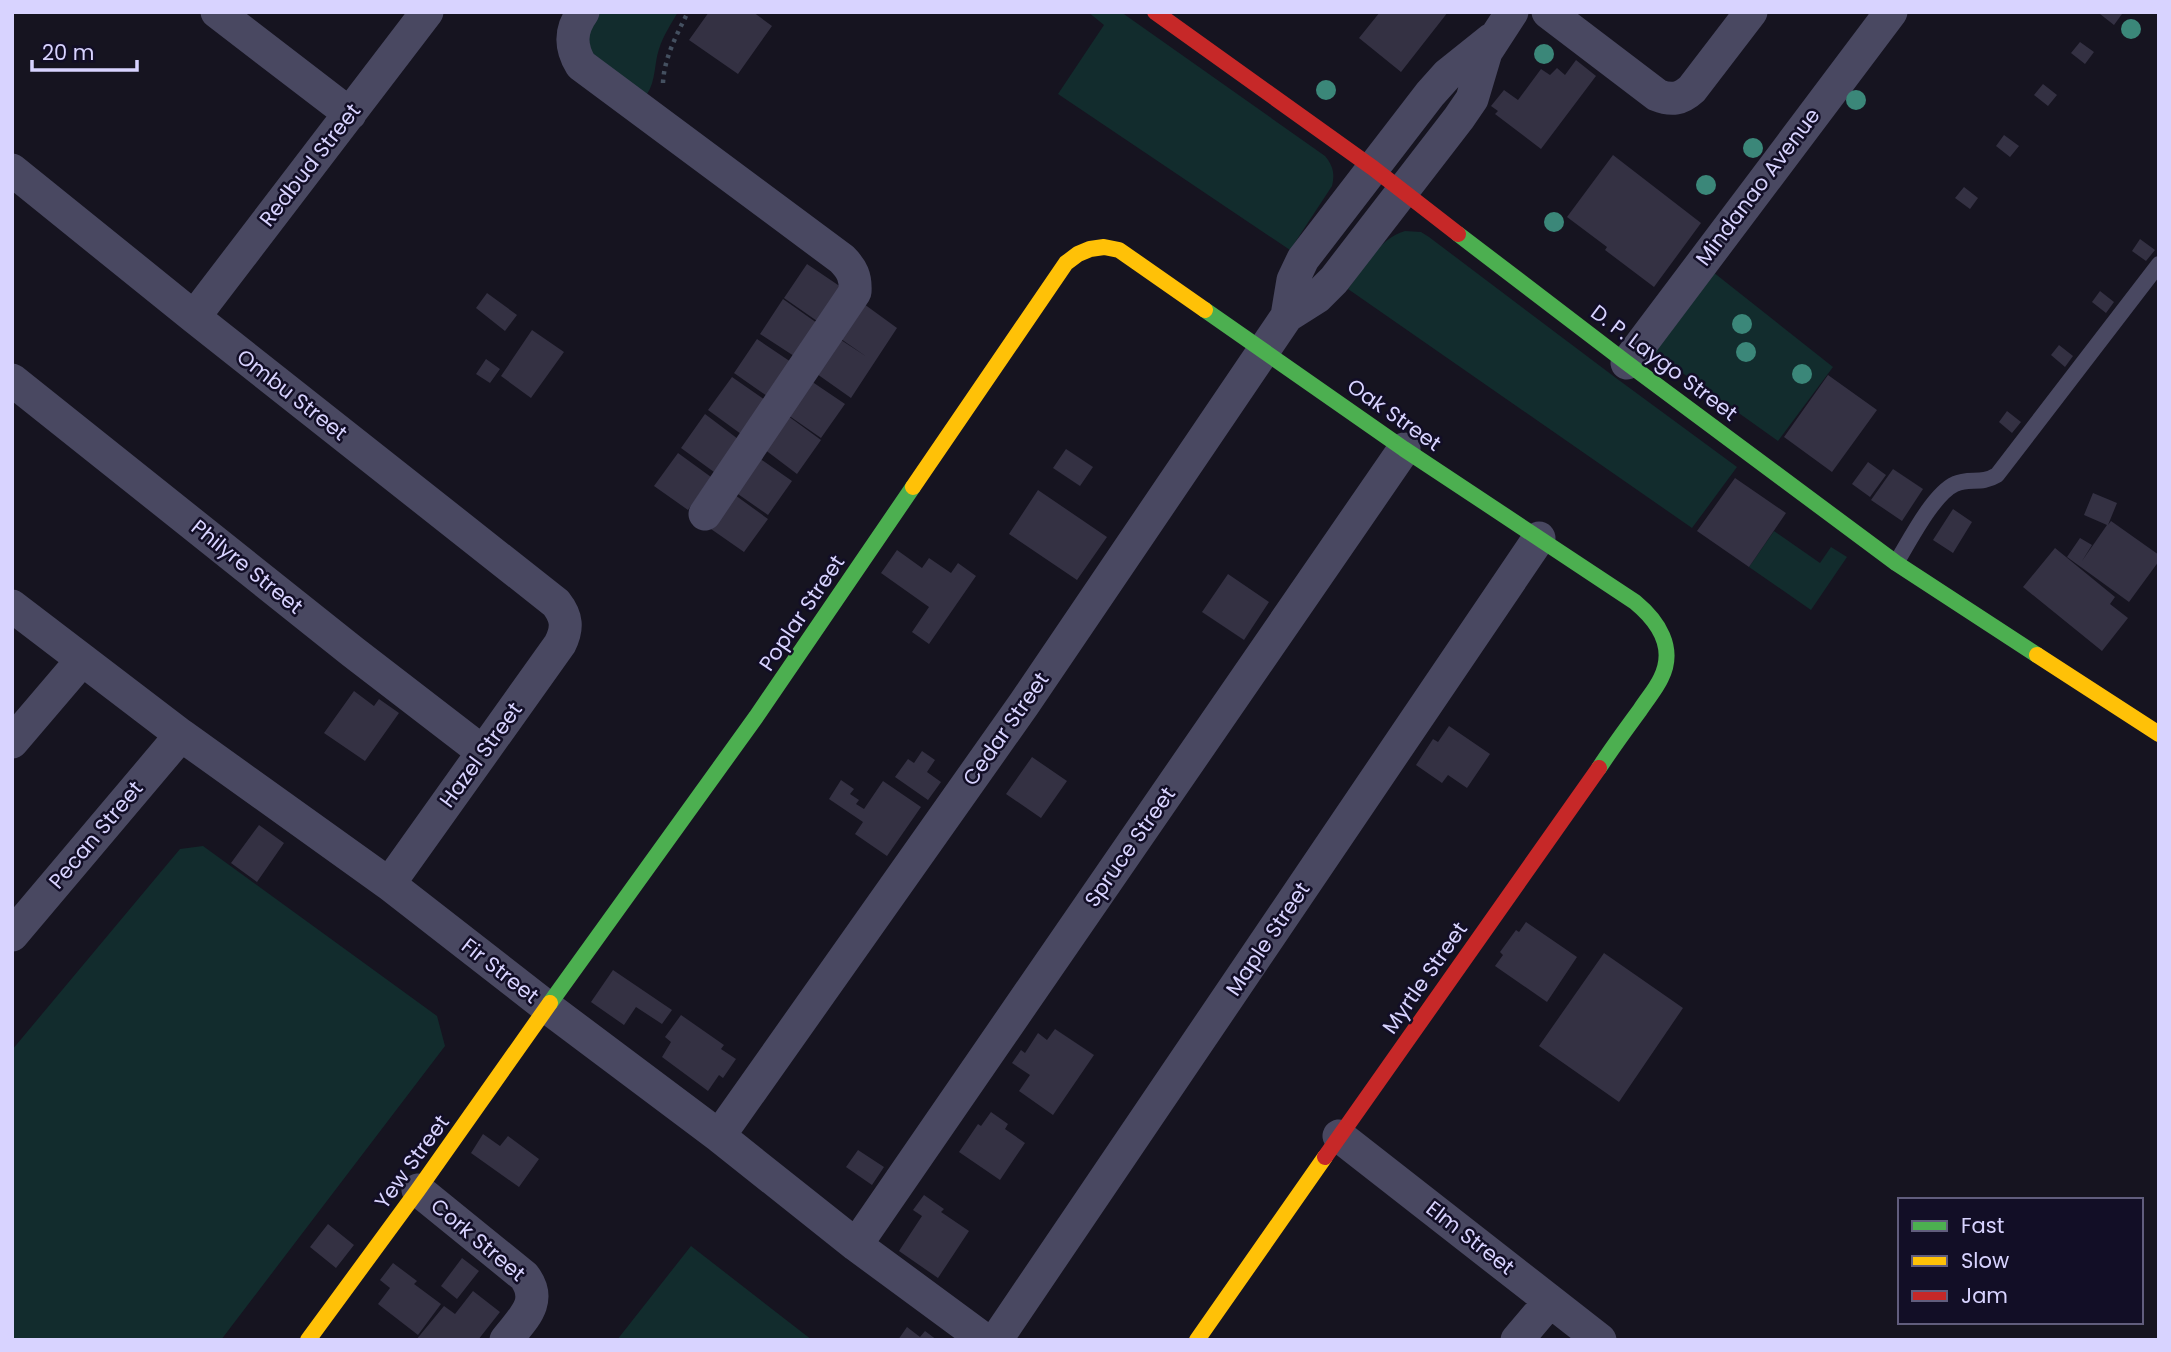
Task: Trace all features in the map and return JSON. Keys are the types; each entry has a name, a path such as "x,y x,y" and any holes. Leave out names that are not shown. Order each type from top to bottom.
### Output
{"street":[{"path":"217,12 350,114"},
{"name":"Redbud Street","path":"194,317 426,12"},
{"path":"583,12 573,32 576,55 581,65 842,259 851,268 856,281 855,292 705,514"},
{"name":"D. P. Laygo Street","path":"1155,12 1373,168 1896,563 2159,734"},
{"path":"1287,316 1327,288 1472,99 1486,52 1512,12"},
{"path":"1548,12 1657,95 1667,99 1676,99 1692,89 1751,12"},
{"name":"Mindanao Avenue","path":"1627,362 1891,12"},
{"path":"1287,316 1293,280 1298,268 1430,94 1447,75 1493,39"},
{"name":"Ombu Street","path":"12,170 556,603 567,623"},
{"name":"Oak Street","path":"1092,247 1107,246 1119,250 1404,449 1635,602 1650,614 1661,634"},
{"name":"Poplar Street","path":"547,1007 756,717 1066,262 1078,252 1092,247"},
{"name":"Cedar Street","path":"719,1136 1024,704 1287,316"},
{"name":"Philyre Street","path":"12,380 483,752"},
{"name":"Spruce Street","path":"856,1245 1404,449"},
{"name":"Maple Street","path":"996,1340 1539,538"},
{"name":"Fir Street","path":"12,606 181,735 389,884 719,1136 856,1245 985,1340"},
{"name":"Hazel Street","path":"389,884 561,644 567,623"},
{"name":"Myrtle Street","path":"1197,1340 1661,679 1668,656 1661,634"},
{"path":"12,742 82,660"},
{"name":"Pecan Street","path":"12,935 181,735"},
{"name":"Yew Street","path":"308,1340 547,1007"},
{"name":"Elm Street","path":"1339,1136 1600,1340"},
{"name":"Cork Street","path":"418,1190 524,1276 533,1293 529,1310 506,1340"},
{"path":"1517,1340 1550,1301"}],"lane":[{"path":"1896,563 1944,491 1961,481 1981,482 1997,475 2159,264"}],"path":[{"path":"677,138 669,121 662,81 666,62 688,12"}],"green space":[{"path":"599,12 678,12 661,44 652,84 647,94 592,58 588,34"},
{"path":"1088,12 1121,12 1325,156 1333,170 1332,186 1290,250 1058,94 1104,25"},
{"path":"1405,231 1421,232 1429,237 1737,467 1692,528 1348,289 1379,247"},
{"path":"1713,272 1833,367 1778,441 1653,352"},
{"path":"1774,531 1820,563 1831,547 1847,557 1811,610 1749,567"},
{"path":"203,846 437,1016 445,1046 221,1340 12,1340 12,1050 180,849"},
{"path":"691,1246 812,1340 617,1340"}],"building":[{"path":"709,12 753,12 772,26 738,74 689,40"},
{"path":"1380,12 1448,12 1401,72 1359,38"},
{"path":"2100,14 2122,14 2114,25"},
{"path":"2080,42 2094,52 2085,64 2071,53"},
{"path":"1576,60 1596,76 1541,149 1495,114 1498,111 1491,106 1504,90 1518,100 1541,69 1550,75 1557,68 1565,75"},
{"path":"2043,84 2057,95 2048,106 2034,95"},
{"path":"2004,135 2019,146 2010,157 1996,146"},
{"path":"1613,155 1701,223 1654,287 1567,217"},
{"path":"1964,187 1978,198 1970,209 1955,198"},
{"path":"2140,239 2155,250 2146,261 2132,251"},
{"path":"807,264 841,287 817,321 784,298"},
{"path":"2100,291 2114,302 2106,313 2092,302"},
{"path":"487,293 517,315 505,331 476,308"},
{"path":"783,299 817,323 794,356 760,334"},
{"path":"864,304 897,328 851,398 817,374 841,340 867,357 841,339"},
{"path":"532,330 564,352 531,398 501,376"},
{"path":"757,339 791,362 767,396 734,373"},
{"path":"2059,345 2073,356 2065,367 2051,355"},
{"path":"486,359 500,369 490,383 476,374"},
{"path":"1828,375 1877,410 1832,472 1784,437"},
{"path":"732,377 765,400 741,434 708,410"},
{"path":"811,381 845,404 821,438 788,415"},
{"path":"2007,411 2021,422 2012,433 1999,422"},
{"path":"705,414 738,439 714,472 681,448"},
{"path":"788,416 821,440 797,474 764,449"},
{"path":"1066,449 1093,467 1080,486 1053,468"},
{"path":"678,453 711,477 688,510 654,486"},
{"path":"759,458 792,481 768,515 735,492"},
{"path":"1868,462 1886,475 1870,497 1852,484"},
{"path":"1893,469 1923,489 1902,521 1871,500"},
{"path":"1735,478 1786,513 1749,567 1697,531"},
{"path":"1038,490 1107,537 1077,580 1009,534"},
{"path":"2093,493 2117,503 2108,525 2111,521 2159,555 2159,561 2129,602 2067,557 2080,538 2092,545 2082,561 2107,525 2084,515"},
{"path":"735,495 768,519 744,552 711,529"},
{"path":"1953,509 1972,522 1953,553 1933,540"},
{"path":"2055,548 2115,597 2110,604 2128,618 2102,651 2023,587"},
{"path":"897,550 922,568 929,558 951,573 958,563 976,576 929,644 912,632 929,607 881,573"},
{"path":"1228,574 1269,602 1244,640 1202,612"},
{"path":"354,691 374,706 379,699 399,713 365,761 324,733"},
{"path":"1449,726 1490,754 1467,788 1448,775 1442,783 1416,765 1433,739 1438,742"},
{"path":"922,751 935,760 927,772 941,782 928,800 895,777 908,759 914,763"},
{"path":"1032,757 1067,781 1041,818 1006,794"},
{"path":"841,780 854,789 850,794 859,800 856,804 864,809 883,781 921,807 887,856 855,834 863,822 829,799"},
{"path":"259,825 284,843 257,882 231,863"},
{"path":"1526,922 1577,957 1547,1002 1495,966 1503,955 1500,952 1516,930 1519,932"},
{"path":"1604,953 1683,1008 1619,1102 1539,1046"},
{"path":"613,970 672,1010 662,1024 636,1007 624,1025 591,1002"},
{"path":"681,1015 724,1045 721,1049 736,1059 723,1078 719,1075 708,1091 662,1057 671,1042 665,1037"},
{"path":"1055,1029 1094,1055 1053,1115 1019,1091 1030,1075 1012,1063 1021,1050 1025,1053 1038,1033 1047,1040"},
{"path":"991,1112 1008,1124 1005,1129 1025,1143 1000,1180 959,1152 978,1124 981,1126"},
{"path":"483,1134 500,1146 508,1136 539,1159 519,1187 471,1153"},
{"path":"858,1150 884,1167 872,1185 846,1167"},
{"path":"924,1195 944,1209 941,1212 969,1231 938,1278 899,1251 922,1216 913,1210"},
{"path":"328,1224 354,1245 336,1268 310,1247"},
{"path":"462,1258 479,1271 457,1299 441,1286"},
{"path":"393,1263 417,1281 414,1284 441,1304 418,1335 378,1304 390,1288 380,1280"},
{"path":"473,1291 500,1312 478,1340 416,1340 444,1306 455,1314"},
{"path":"907,1327 920,1337 925,1331 937,1340 898,1340"}],"traffic: fast":[{"path":"1458,234 1896,563 2037,655"},
{"path":"1205,310 1404,449 1635,602 1651,618 1665,646 1665,667 1654,690 1599,768"},
{"path":"550,1003 756,717 913,487"}],"traffic: slow":[{"path":"913,487 1066,263 1078,254 1104,247 1119,250 1205,310"},
{"path":"2037,655 2159,734"},
{"path":"308,1340 550,1003"},
{"path":"1197,1340 1325,1157"}],"traffic: jam":[{"path":"1155,12 1373,168 1458,234"},
{"path":"1325,1157 1599,768"}]}
